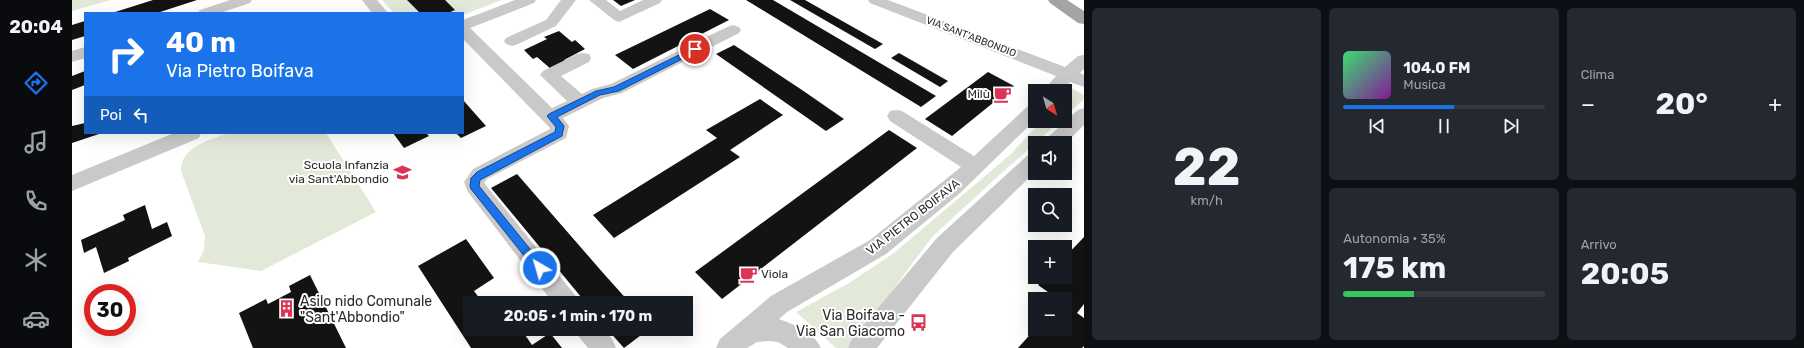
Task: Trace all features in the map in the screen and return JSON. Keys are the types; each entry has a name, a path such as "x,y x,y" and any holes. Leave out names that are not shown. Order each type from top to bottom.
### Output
{"main road":[{"path":"1056,0 1084,20"}],"street":[{"path":"369,0 379,12"},
{"path":"464,26 529,0"},
{"path":"512,41 551,23 569,0"},
{"path":"596,0 619,17 655,0"},
{"name":"VIA SANT'ABBONDIO","path":"875,0 1068,74"},
{"path":"208,12 238,1"},
{"path":"552,116 598,92 616,89 733,30"},
{"path":"464,31 552,116 560,127 559,133 549,139 480,174 476,178 475,186 561,296"},
{"path":"72,57 84,52"},
{"path":"580,102 549,75 583,58"},
{"path":"1059,84 1084,60"},
{"path":"1068,74 1084,81"},
{"path":"1061,136 1084,114"},
{"path":"896,116 976,167"},
{"name":"VIA PIETRO BOIFAVA","path":"734,345 779,304 878,247 952,188 1028,116"},
{"path":"72,183 190,134"},
{"path":"861,348 945,245 1028,167"},
{"name":"VIA PIETRO BOIFAVA","path":"734,345 750,332 761,329 787,333 799,340 808,348"},
{"path":"594,336 603,348"}],"green space":[{"path":"72,0 111,0 72,11"},
{"path":"382,0 502,0 464,15 464,12 393,12"},
{"path":"1072,89 1084,95 1084,99 1072,110"},
{"path":"1035,128 1052,128 1043,136 1028,136 1028,150 933,236 908,269 871,323 848,348 836,348 796,312 849,283 894,253 1011,154"},
{"path":"225,134 327,134 376,212 261,271 198,262 204,250 205,236 181,171 185,156 191,150 205,142"}],"building":[{"path":"153,0 197,0 160,12 115,12"},
{"path":"407,0 445,0 455,10 450,12 419,12"},
{"path":"613,0 635,0 621,6"},
{"path":"746,0 773,0 936,96 921,107"},
{"path":"790,0 805,0 883,44 875,49"},
{"path":"710,9 729,20 633,69 615,55"},
{"path":"84,21 84,36 72,40 72,25"},
{"path":"559,31 572,42 575,40 585,49 564,60 566,62 551,69 537,57 533,59 524,50 547,39 544,37"},
{"path":"734,45 844,119 826,131 716,54"},
{"path":"899,53 948,81 940,87 891,58"},
{"path":"84,71 84,85 72,90 72,76"},
{"path":"988,72 1014,86 952,136 925,119"},
{"path":"760,99 783,115 730,150 740,157 614,238 593,215 717,138 706,130"},
{"path":"464,101 486,126 461,138 457,134 464,134"},
{"path":"84,123 84,134 99,134 72,143 72,126"},
{"path":"889,130 917,148 722,299 695,272"},
{"path":"394,134 427,134 429,136 404,148"},
{"path":"517,174 624,296 580,296 491,188"},
{"path":"145,205 152,229 167,222 172,236 128,258 129,261 104,273 96,247 84,253 81,240 125,220 123,215"},
{"path":"1084,237 1084,304 1077,313 1084,318 1084,346 1082,348 1018,348 1029,336 1072,336 1072,292 1048,292 1038,285 1072,284 1072,250"},
{"path":"466,239 494,278 474,291 478,296 463,296 463,336 418,266"},
{"name":"Asilo nido Comunale \"Sant'Abbondio\"","path":"310,275 346,348 253,348 239,313 266,299 268,304 291,292 289,286"},
{"path":"463,336 526,336 532,345 546,336 552,336 562,348 471,348"},
{"path":"613,336 640,336 624,348"}],"place":[{"name":"Milù","path":"1003,94"},
{"name":"Scuola Infanzia via Sant'Abbondio","path":"402,172"},
{"name":"Viola","path":"748,274"},
{"name":"Asilo nido Comunale \"Sant'Abbondio\"","path":"287,309"},
{"name":"Via Boifava - Via San Giacomo","path":"918,323"}],"route":[{"path":"540,268 475,186 474,182 476,178 480,174 559,133 560,126 552,116 598,92 616,89 695,49"}]}
